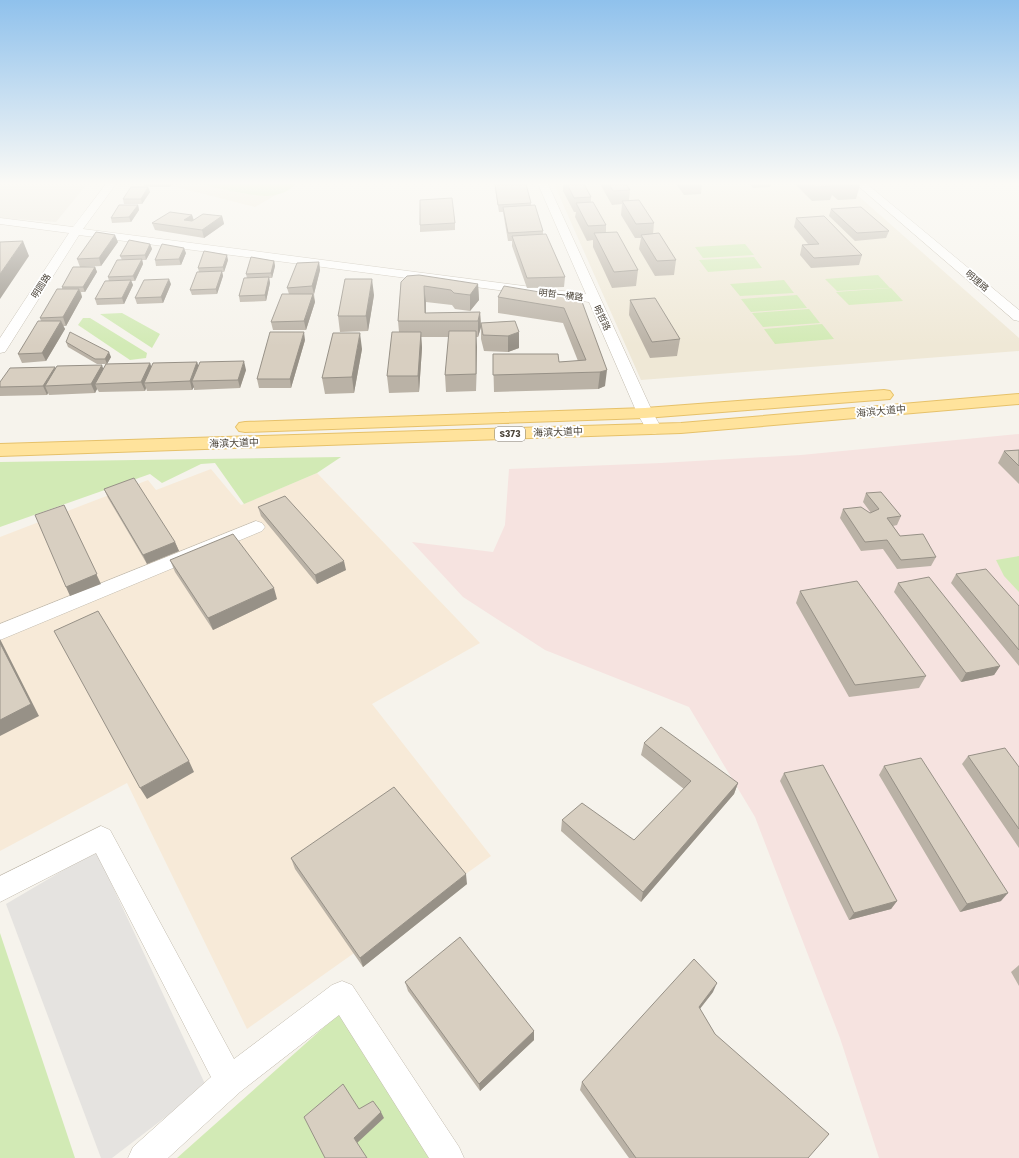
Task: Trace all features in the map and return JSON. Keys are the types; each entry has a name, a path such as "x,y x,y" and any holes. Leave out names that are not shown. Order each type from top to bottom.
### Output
{"main road":[{"name":"海滨大道中","path":"0,435 645,413 1019,385"},
{"name":"海滨大道中","path":"0,450 697,427 1019,399"}],"street":[{"name":"明圆路","path":"0,349 72,238"},
{"name":"明哲一横路","path":"123,238 593,299"},
{"name":"明哲路","path":"566,238 645,413 654,429"},
{"name":"明理路","path":"925,238 1019,317"},
{"path":"0,632 256,528"},
{"path":"0,889 101,838 229,1081"},
{"path":"144,1158 229,1081 342,995 448,1158"}],"shaded area":[{"path":"578,238 906,238 1019,338 1019,351 641,380"},
{"path":"1019,434 1019,1158 879,1158 840,1038 755,817 689,707 545,650 463,597 412,542 493,552 505,525 509,469 661,463 801,455"},
{"path":"211,469 241,505 317,473 480,643 372,704 491,856 247,1029 127,783 0,851 0,537 148,480 156,490"},
{"path":"96,851 206,1086 112,1158 101,1158 6,904"}],"green space":[{"path":"745,244 754,255 703,258 695,247"},
{"path":"754,257 762,268 708,272 699,260"},
{"path":"878,275 890,288 837,291 825,279"},
{"path":"784,280 794,293 740,296 730,284"},
{"path":"891,288 903,301 849,305 836,292"},
{"path":"797,295 807,308 751,312 741,299"},
{"path":"809,309 820,323 763,327 752,313"},
{"path":"122,313 160,334 152,348 100,314"},
{"path":"83,318 90,318 147,353 146,358 130,360 78,325"},
{"path":"822,324 834,339 775,344 764,329"},
{"path":"341,457 317,473 244,504 215,463 201,464 162,483 150,474 0,527 0,462"},
{"path":"1019,556 1019,592 1004,576 996,560"},
{"path":"0,933 75,1158 0,1158"},
{"path":"341,1012 438,1158 177,1158"}],"building":[{"path":"92,238 113,238 99,258 77,259"},
{"path":"513,238 548,238 565,277 527,278"},
{"path":"597,238 620,238 638,270 614,272"},
{"path":"643,238 662,238 676,260 657,261"},
{"path":"814,238 845,238 862,255 814,258 802,245 819,244"},
{"path":"129,240 150,244 145,255 120,256"},
{"path":"23,241 0,274 0,242"},
{"path":"162,244 184,248 179,259 155,260"},
{"path":"204,251 227,255 223,267 198,268"},
{"path":"251,257 274,261 271,273 246,274"},
{"path":"142,259 133,276 108,277 117,260"},
{"path":"319,262 312,286 287,288 297,263"},
{"path":"73,267 95,267 83,287 62,287"},
{"path":"222,271 216,289 190,290 197,272"},
{"path":"419,275 478,284 470,295 454,293 451,290 424,286 425,313 480,312 478,321 398,321 401,282 407,276"},
{"path":"269,277 265,295 239,296 244,278"},
{"path":"169,279 161,297 135,298 144,280"},
{"path":"345,279 372,279 366,316 338,316"},
{"path":"131,280 122,298 95,299 105,281"},
{"path":"504,286 581,299 607,370 600,372 493,375 493,354 558,354 559,362 586,360 564,308 498,297"},
{"path":"57,289 79,289 63,317 40,318"},
{"path":"282,294 313,294 304,321 271,322"},
{"path":"655,298 680,339 652,342 630,300"},
{"path":"38,321 61,321 42,353 18,354"},
{"path":"515,321 519,332 508,336 483,335 481,323"},
{"path":"449,331 476,331 476,374 445,375"},
{"path":"70,332 109,352 105,359 95,359 66,342"},
{"path":"270,332 304,332 290,379 257,379"},
{"path":"392,332 421,332 418,376 387,376"},
{"path":"333,333 360,333 352,377 322,378"},
{"path":"244,361 238,380 192,381 200,362"},
{"path":"197,362 190,381 144,383 153,363"},
{"path":"150,363 141,382 95,384 106,364"},
{"path":"102,365 91,384 45,386 57,366"},
{"path":"55,367 43,386 0,387 0,382 10,368"},
{"path":"1019,450 1019,466 1004,451"},
{"path":"134,478 175,542 143,555 104,489"},
{"path":"881,492 901,516 887,518 900,536 923,534 936,557 901,560 887,540 865,542 843,509 861,507 870,513 879,509 866,493"},
{"path":"285,496 344,561 315,575 258,507"},
{"path":"64,505 97,574 66,587 35,515"},
{"path":"233,534 274,588 208,618 170,560"},
{"path":"986,569 1019,606 1019,650 956,574"},
{"path":"929,577 1000,666 966,673 898,583"},
{"path":"857,581 926,676 855,685 800,591"},
{"path":"98,611 189,761 140,788 54,631"},
{"path":"0,643 31,704 0,720"},
{"path":"661,727 738,783 643,892 562,820 582,803 634,840 691,781 644,743"},
{"path":"1005,748 1019,767 1019,829 968,756"},
{"path":"921,758 1008,893 967,904 884,766"},
{"path":"823,765 897,901 854,913 784,773"},
{"path":"394,787 466,874 360,958 291,858"},
{"path":"460,937 534,1031 479,1084 405,982"},
{"path":"694,959 717,983 699,1007 715,1034 829,1134 808,1158 636,1158 582,1082"},
{"path":"343,1084 359,1109 373,1101 381,1112 354,1138 367,1158 325,1158 304,1117"}]}
